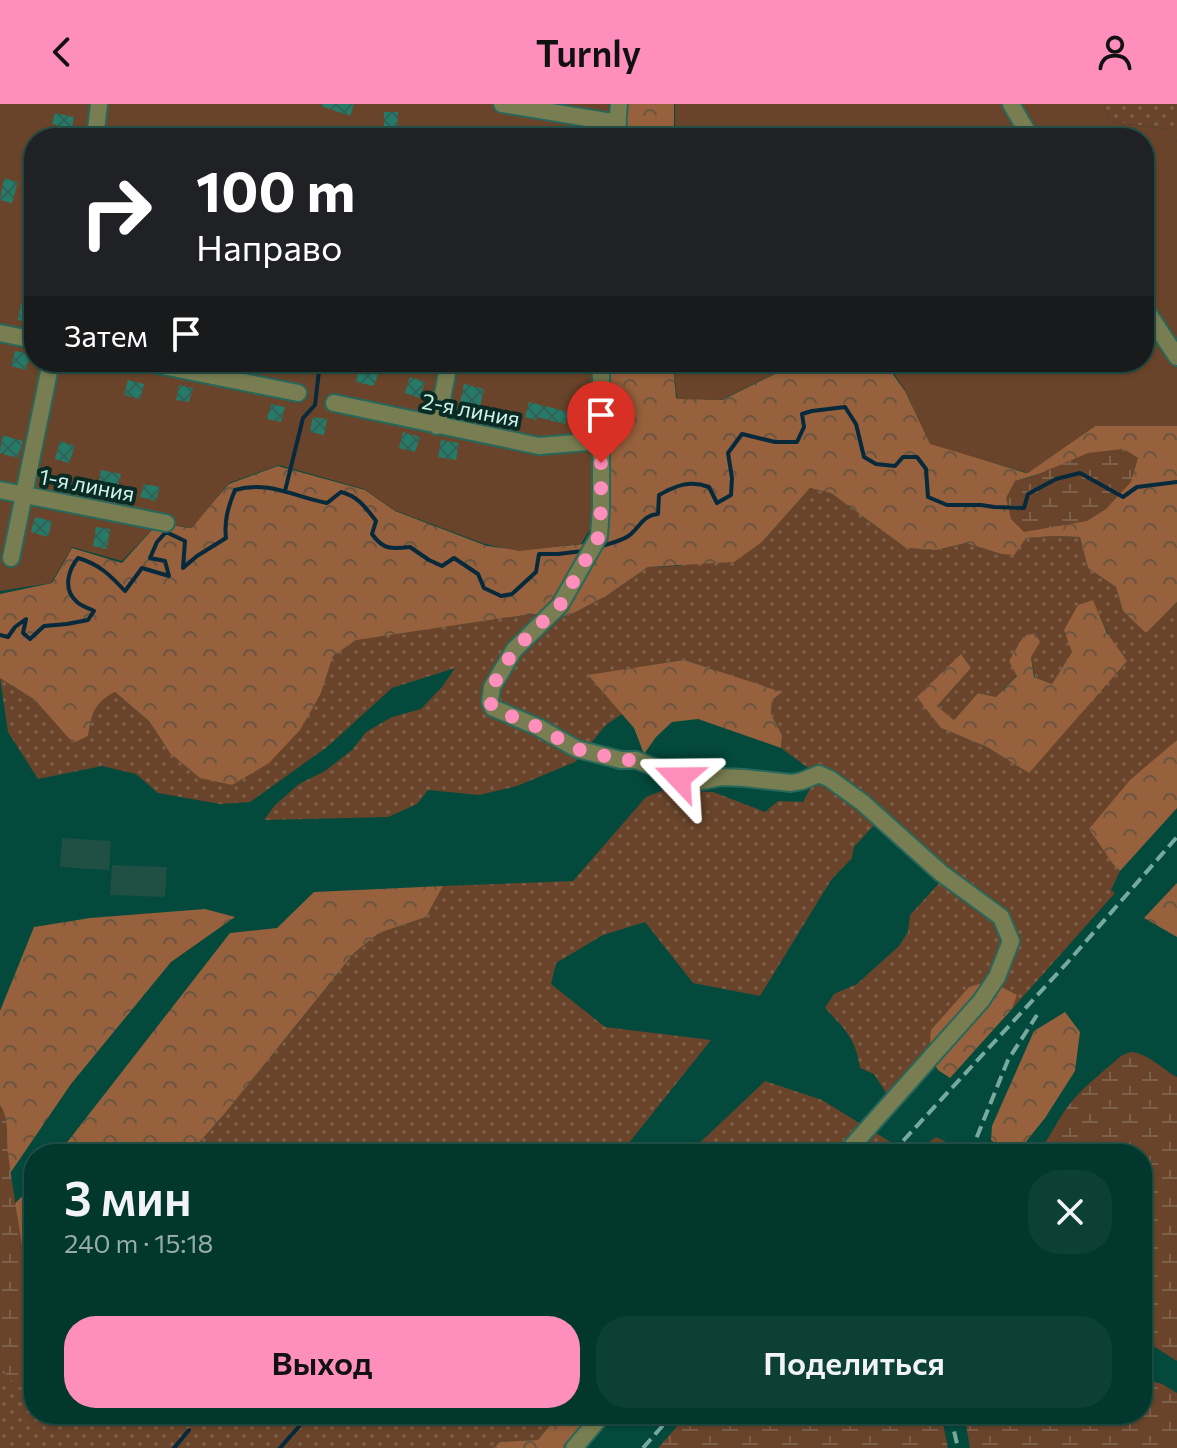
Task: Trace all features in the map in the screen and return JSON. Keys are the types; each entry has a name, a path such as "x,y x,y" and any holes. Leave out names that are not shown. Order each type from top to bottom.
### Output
{"street":[{"path":"96,128 99,104"},
{"path":"502,104 608,128"},
{"path":"617,128 619,104"},
{"path":"1011,104 1025,128"},
{"path":"1154,322 1177,357"},
{"path":"0,333 24,338"},
{"path":"11,558 49,372"},
{"path":"193,372 298,393"},
{"path":"437,426 447,372"},
{"path":"601,372 599,536 560,605 514,650 492,687 490,702 493,708 538,727 577,749 621,760 636,760 679,778 698,782 721,777 791,783 819,774 863,803 941,873 1001,917 1011,941 997,977 981,1001 854,1144"},
{"name":"2-я линия","path":"334,403 539,446 600,441"},
{"name":"1-я линия","path":"0,490 166,523"},
{"path":"574,1448 594,1424"}],"shaded area":[{"path":"62,838 111,841 109,870 60,867"},
{"path":"112,865 167,867 165,897 110,895"}],"green space":[{"path":"0,104 609,104 606,128 24,128 24,372 592,372 596,519 581,544 519,551 485,544 394,510 364,489 279,465 229,483 192,528 158,523 122,561 72,547 51,583 0,591"},
{"path":"628,104 674,104 674,128 625,128"},
{"path":"675,104 1101,104 1112,122 1166,129 1177,142 1177,426 1095,426 1028,473 930,444 905,390 893,372 1154,372 1154,128 675,128"},
{"path":"1101,104 1177,104 1177,142 1166,129 1112,122"},
{"path":"609,372 674,372 676,398 722,400 779,372 889,372 905,391 930,443 1026,473 1095,426 1177,425 1177,602 1146,633 1123,611 1116,587 1088,568 1080,537 1026,538 1014,555 966,543 936,550 906,548 831,493 810,488 762,542 734,562 648,567 606,596 568,616 531,614 356,640 333,656 321,693 300,730 269,763 232,785 200,778 170,753 149,721 115,692 102,700 95,710 88,736 73,743 35,700 0,678 0,594 52,583 72,548 122,563 158,523 190,528 229,484 278,466 365,490 395,511 487,546 521,550 583,544 603,525","holes":["1123,449 1138,458 1015,481"]},
{"path":"674,372 778,372 721,400 677,399"},
{"path":"1123,449 1138,458 1131,482 1106,509 1087,521 1024,532 1011,519 1006,498 1015,481 1088,453"},
{"path":"810,488 831,493 906,548 936,550 966,543 1001,554 1026,538 1080,537 1088,568 1116,587 1123,611 1146,632 1177,602 1177,740 1170,747 1113,864 1120,871 1111,890 1115,893 1012,1009 1017,995 929,1055 890,1099 874,1074 860,1068 856,1049 848,1035 825,1008 834,994 857,984 899,946 908,932 910,915 941,881 876,823 854,847 852,858 831,880 760,996 693,983 645,922 603,935 556,963 551,984 605,1027 711,1040 628,1144 198,1144 354,953 379,933 426,917 443,886 573,881 646,797 664,790 713,792 765,812 778,801 803,802 811,787 820,783 811,770 781,748 782,735 771,714 772,700 781,692 684,660 589,676 622,714 606,725 575,762 517,786 479,795 428,790 417,804 388,817 264,820 275,805 299,784 325,771 352,750 366,732 392,717 421,709 455,668 392,688 327,747 250,802 220,804 158,793 136,774 102,766 38,779 8,732 0,678 35,700 73,742 88,736 95,710 102,700 115,692 149,721 170,753 200,777 232,785 321,693 333,656 357,639 531,614 568,616 606,596 648,567 679,566 762,542","holes":["1093,601 1111,640 1029,773 987,747 941,728 918,697 961,655 971,668 937,706 954,720 978,693 996,697 1017,675 1010,661 1023,638 1035,633 1031,657 1035,677 1052,684 1072,652"]},
{"path":"1093,600 1107,633 1127,661 1029,773 987,747 941,728 917,697 961,654 971,668 937,706 954,720 978,693 996,697 1017,676 1009,661 1023,637 1035,633 1040,642 1031,657 1034,677 1052,684 1072,652 1064,630 1078,605"},
{"path":"684,660 782,692 772,700 771,714 782,735 781,748 698,719 672,722 644,754 634,728 588,675"},
{"path":"1177,740 1177,808 1120,871 1089,829 1130,780"},
{"path":"1177,883 1177,937 1144,918"},
{"path":"443,886 426,917 379,933 354,953 198,1144 66,1144 230,933 277,928 314,892"},
{"path":"205,909 235,917 171,962 71,1084 30,1144 24,1144 24,1153 0,1188 0,1011 34,927 90,918"},
{"path":"990,981 1017,995 1012,1009 950,1078 938,1070 929,1055 931,1030 969,987"},
{"path":"1065,1012 1080,1032 1075,1071 1024,1144 996,1144 991,1140 992,1126 1034,1031"},
{"path":"1137,1053 1177,1077 1177,1361 1152,1345 1152,1144 1044,1144 1078,1094 1121,1056"},
{"path":"765,1081 822,1100 892,1143 891,1144 699,1144"},
{"path":"0,1105 6,1122 24,1260 24,1388 13,1382 0,1363"},
{"path":"936,1137 950,1144 927,1144"},
{"path":"24,1194 24,1258 0,1267 0,1219"},
{"path":"24,1275 24,1424 551,1424 538,1440 500,1442 493,1448 0,1448 0,1283"},
{"path":"1152,1381 1177,1393 1177,1448 970,1448 966,1424 1152,1424"},
{"path":"551,1424 586,1424 566,1448 493,1448 500,1442 538,1440"},
{"path":"679,1424 943,1424 948,1448 658,1448"}],"building":[{"path":"322,104 354,104 350,116"},
{"path":"384,112 398,112 397,128 384,128"},
{"path":"55,113 74,117 72,128 57,128 57,125 52,124"},
{"path":"4,178 18,182 12,203 0,200"},
{"path":"21,303 24,304 24,321 18,320"},
{"path":"15,351 24,353 24,369 11,366"},
{"path":"358,372 378,372 374,386 356,382"},
{"path":"410,377 425,382 420,398 405,393"},
{"path":"128,380 144,384 140,399 124,395"},
{"path":"464,384 484,389 480,407 460,403"},
{"path":"179,385 193,388 189,402 176,400"},
{"path":"529,402 568,412 565,424 525,417"},
{"path":"271,404 285,407 281,422 267,419"},
{"path":"313,417 327,419 324,435 310,432"},
{"path":"403,432 420,437 415,452 399,448"},
{"path":"2,435 23,441 18,458 0,453"},
{"path":"441,440 459,443 456,460 438,457"},
{"path":"60,441 75,446 69,463 55,459"},
{"path":"101,470 121,474 117,489 98,485"},
{"path":"144,484 160,487 156,501 140,497"},
{"path":"35,517 52,521 48,537 31,532"},
{"path":"96,527 110,529 107,549 93,546"}],"waterway":[{"path":"285,491 303,418 315,405 319,372"},
{"path":"600,547 628,536 646,518 658,514 659,495 672,489 690,484 709,487 717,503 731,495 728,453 742,434 775,442 797,442 804,427 802,414 845,407 856,424 864,457 876,464 895,466 903,457 917,457 926,469 928,497 947,505 1024,508 1028,494 1056,479 1080,473 1123,497 1137,487 1177,482"},
{"path":"0,635 8,637 26,619 23,633 30,639 44,626 88,620 94,611 78,603 68,585 78,558 104,571 125,591 142,568 169,576 165,561 150,558 157,542 166,532 185,541 183,568 226,538 227,514 235,490 247,487 270,488 327,503 341,492 352,496 376,521 372,534 384,546 410,547 442,566 454,558 478,574 484,588 501,596 512,594 536,572 539,554 583,551"},
{"path":"280,1448 301,1424"},
{"path":"174,1448 189,1430"}],"railway":[{"path":"900,1144 1067,963 1177,837"},
{"path":"974,1144 1008,1060 1037,1015"},
{"path":"643,1448 664,1424"},
{"path":"952,1424 958,1448"}],"route":[{"path":"601,463 599,536 560,605 514,650 492,687 490,702 493,708 548,732 567,745 592,754 636,760 679,778"}]}
